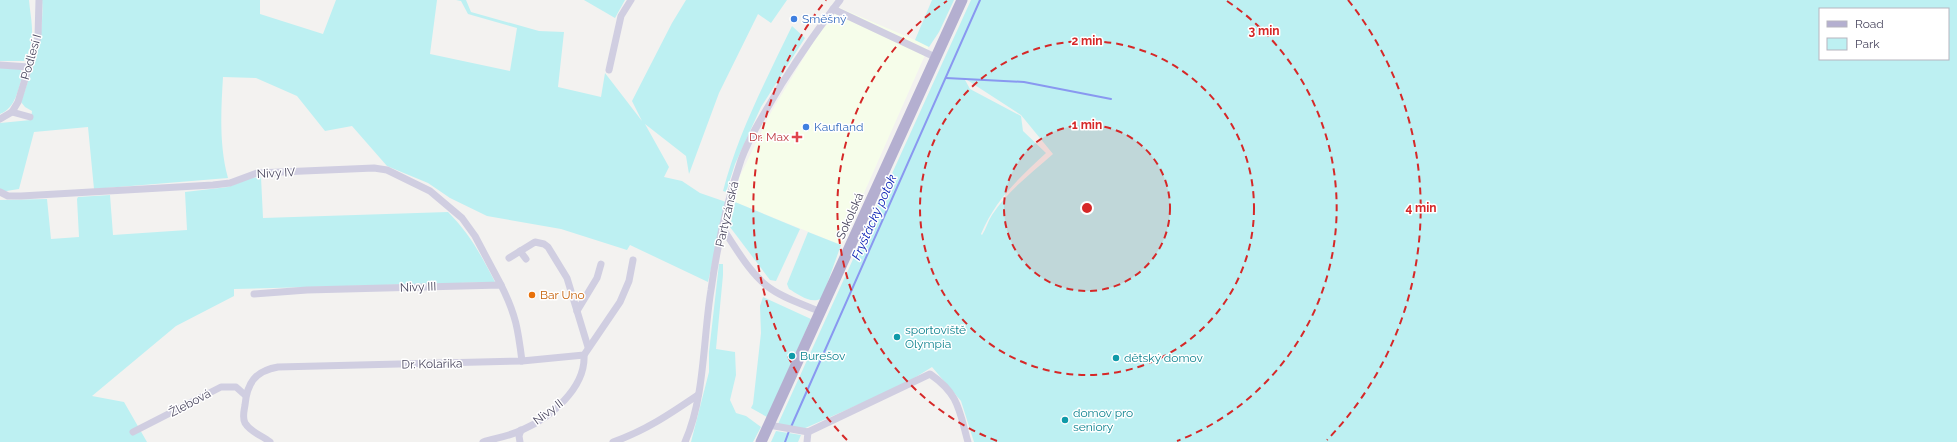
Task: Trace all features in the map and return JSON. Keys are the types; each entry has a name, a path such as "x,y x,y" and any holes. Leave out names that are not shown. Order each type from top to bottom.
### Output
{"main road":[{"name":"Sokolská","path":"761,442 774,427 821,312 962,0"}],"street":[{"name":"Podlesí I","path":"12,112 18,102 38,33 39,0"},
{"path":"609,70 621,16 631,0"},
{"name":"Partyzánská","path":"685,442 690,431 698,395 711,289 723,229 742,159 759,122 805,47 840,0"},
{"path":"833,9 935,57"},
{"path":"0,65 29,67"},
{"path":"0,119 12,112 30,117"},
{"name":"Nivy IV","path":"0,192 8,196 21,196 205,186 226,184 257,173 384,169 430,191 445,202 462,218 475,236 501,285"},
{"path":"723,229 746,262 765,284 779,293 821,312"},
{"path":"508,258 536,242 544,244 548,247 567,278 588,347"},
{"path":"520,251 526,259"},
{"path":"584,355 588,347 609,321 620,302 629,281 633,260"},
{"path":"577,311 597,278 601,264"},
{"path":"501,285 512,306 518,324 522,361"},
{"name":"Nivy III","path":"254,294 311,290 501,285"},
{"name":"Dr. Kolaříka","path":"270,442 252,431 244,421 245,396 255,378 264,370 278,367 522,361 584,355"},
{"name":"Nivy II","path":"483,442 521,430 536,423 569,395 583,372 584,355"},
{"path":"774,427 805,432 930,374 946,387 956,399 968,442"},
{"name":"Žlebová","path":"133,432 221,387 236,387 245,396"},
{"path":"613,442 636,434 659,422 698,395"},
{"path":"520,442 519,436 521,430"},
{"path":"805,432 807,442"}],"shaded area":[{"path":"840,8 929,46 841,245 735,202 739,178 770,114 815,39"}],"green space":[{"path":"0,0 29,0 32,39 31,47 24,61 0,61"},
{"path":"42,0 260,0 260,14 323,34 336,0 437,0 430,54 510,71 517,28 468,14 461,1 456,0 466,0 471,12 539,31 564,32 558,87 601,97 605,73 642,121 632,101 672,23 686,0 787,0 771,23 758,14 719,93 689,174 686,156 645,124 669,167 664,177 682,181 700,193 726,202 708,282 630,245 627,250 561,229 487,216 450,198 428,183 387,166 352,126 325,131 297,96 256,78 223,77 221,115 222,141 228,178 94,189 88,127 34,132 19,189 0,192 0,123 31,120 32,111 25,107 21,102 40,39 42,26"},
{"path":"584,0 625,0 615,18"},
{"path":"932,0 954,0 939,32 929,47 915,40"},
{"path":"971,0 1957,0 1957,442 974,442 961,401 932,367 903,385 803,429 778,424","holes":["964,78 1021,115 1053,154 1005,198 992,215 982,235 981,234 987,222 1001,200 1017,181 1046,153 1023,131 1021,116 970,89"]},
{"path":"792,26 805,38 761,107 735,164 726,192 723,191 736,148"},
{"path":"0,68 20,69 23,74 13,103 0,114"},
{"path":"261,177 263,218 448,212 469,237 495,282 234,289 234,296 176,326 92,396 124,402 147,442 0,442 0,200 47,199 51,239 79,237 78,197 110,195 113,235 187,230 185,192 228,187 251,178"},
{"path":"735,202 800,229 776,281 770,280 730,227"},
{"path":"808,232 841,245 822,298 818,300 809,300 800,296 789,289 787,284"},
{"path":"719,264 723,264 723,275 716,349 735,352 736,375 730,400 736,413 746,416 761,427 753,442 691,442 709,372 709,352"},
{"path":"763,297 811,319 767,417 751,408 753,404 761,333 760,306"},
{"path":"776,431 801,435 798,442 771,442"}],"waterway":[{"name":"Fryštácký potok","path":"791,427 980,0"},
{"path":"946,78 1024,82 1111,99"},
{"name":"Fryštácký potok","path":"785,442 789,431"}],"place":[{"name":"Směšný","path":"794,19"},
{"name":"Kaufland","path":"806,127"},
{"name":"Dr. Max","path":"797,137"},
{"name":"Bar Uno","path":"532,295"},
{"name":"sportoviště Olympia","path":"897,337"},
{"name":"Burešov","path":"792,356"},
{"name":"dětský domov","path":"1116,358"},
{"name":"domov pro seniory","path":"1065,420"}]}
